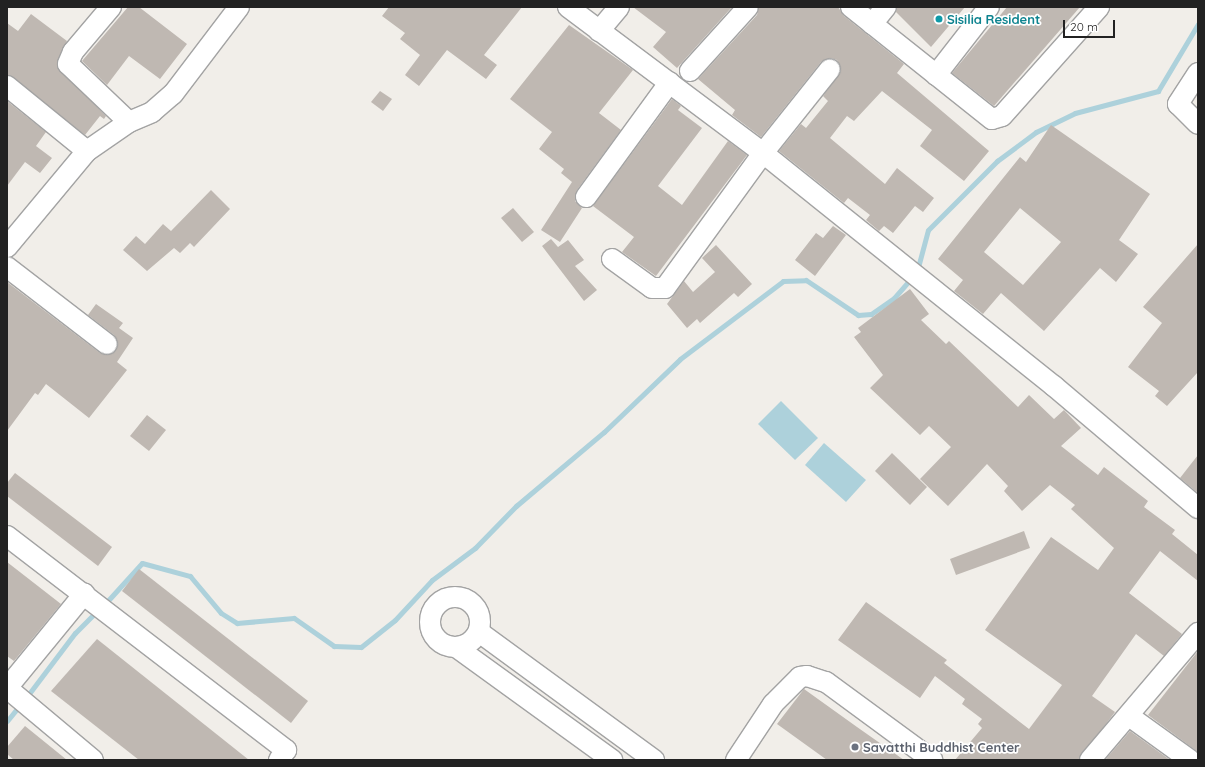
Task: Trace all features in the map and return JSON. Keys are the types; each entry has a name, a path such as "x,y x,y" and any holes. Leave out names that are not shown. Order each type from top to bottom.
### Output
{"street":[{"path":"111,7 73,52 68,64 129,122"},
{"path":"7,247 87,151 129,122 152,112 173,94 239,7"},
{"path":"568,7 763,153 941,299 1054,386 1198,508"},
{"path":"600,31 619,7"},
{"path":"690,71 748,7"},
{"path":"851,7 989,118 997,119 1099,7"},
{"path":"872,24 886,7"},
{"path":"936,75 990,7"},
{"path":"612,259 652,288 665,288 763,153 830,69"},
{"path":"1198,73 1178,104 1198,124"},
{"path":"586,197 670,82"},
{"path":"7,86 87,151"},
{"path":"7,267 107,344"},
{"path":"7,536 289,757"},
{"path":"85,596 9,690 49,726 93,760"},
{"path":"456,648 465,646 479,632 481,622 471,603 451,597 441,601 430,619 431,630 436,639 456,648 612,760"},
{"path":"479,632 654,760"},
{"path":"1090,760 1129,716 1198,633"},
{"path":"736,760 773,704 800,677 807,676 826,682 932,760"},
{"path":"1129,716 1190,760"}],"water":[{"path":"781,401 818,438 795,460 758,424"},
{"path":"824,443 866,480 846,502 805,465"}],"building":[{"path":"128,7 139,7 187,44 160,79 129,56 107,85 82,61"},
{"path":"389,7 522,7 484,55 497,65 486,79 447,50 419,86 405,75 420,55 400,39 405,33 382,16"},
{"path":"633,7 732,7 677,68 653,47 666,32"},
{"path":"759,7 838,7 844,16 904,64 897,73 989,151 964,181 920,146 932,130 882,91 854,121 847,116 830,138 885,184 897,168 934,198 923,212 915,206 893,233 884,226 879,231 866,220 870,215 848,198 844,203 779,151 801,124 806,128 828,101 823,96 841,71 837,60 831,58 821,62 761,137 732,115 735,110 698,79 757,15"},
{"name":"Sisilia Resident","path":"897,7 965,7 931,47 896,12"},
{"path":"1007,7 1080,7 994,106 952,73"},
{"path":"31,14 67,41 57,67 106,116 104,119 100,116 85,135 7,75 7,23 18,31"},
{"path":"569,25 633,70 599,113 621,130 577,190 575,201 582,208 560,242 541,230 572,182 561,173 564,169 539,149 552,132 510,99"},
{"path":"380,91 392,99 383,111 371,102"},
{"path":"672,99 681,106 678,110 702,128 658,186 682,205 728,141 747,155 656,276 622,252 634,237 593,206"},
{"path":"7,101 46,132 36,146 52,158 40,173 25,162 7,186"},
{"path":"1051,125 1150,194 1119,240 1138,254 1116,282 1100,268 1044,331 1001,293 983,314 954,291 963,280 938,259 1020,157 1026,162","holes":["1020,208 1061,242 1023,285 984,252"]},
{"path":"211,190 230,209 194,247 190,243 180,253 174,248 147,271 123,250 136,236 145,244 163,224 171,231"},
{"path":"513,208 534,232 522,242 501,218"},
{"path":"833,226 846,235 815,276 795,260 816,233 823,238"},
{"path":"551,239 558,247 568,240 584,260 575,266 597,290 584,301 542,246"},
{"path":"1198,244 1198,372 1167,406 1155,396 1159,391 1128,367 1162,323 1143,307"},
{"path":"716,245 752,284 738,297 734,293 700,323 697,319 687,328 667,304 684,281 693,292 715,272 702,258"},
{"path":"7,282 100,353 112,354 118,345 114,335 88,315 96,304 123,323 119,328 133,338 117,362 127,370 89,418 46,384 38,395 35,393 7,431"},
{"path":"910,289 929,314 921,320 946,344 949,341 1018,407 1029,395 1054,419 1064,410 1081,428 1061,446 1098,475 1104,467 1148,501 1144,507 1175,530 1172,534 1198,555 1198,581 1160,551 1129,593 1182,634 1164,656 1136,634 1092,696 1115,712 1079,760 955,760 982,728 978,724 982,719 962,704 965,699 935,676 920,698 838,640 866,602 947,660 944,663 1029,729 1062,685 985,630 1051,537 1098,570 1114,548 1071,509 1075,505 1050,485 1022,511 1004,491 1008,486 987,464 948,506 920,479 951,447 929,426 920,435 870,388 883,375 854,337 861,332 858,328"},
{"path":"147,415 166,430 149,451 130,436"},
{"path":"892,453 927,487 910,505 875,471"},
{"path":"1198,455 1198,493 1180,478"},
{"path":"15,473 112,547 98,566 7,496 7,483"},
{"path":"1024,531 1030,548 956,575 950,559"},
{"path":"7,562 61,604 14,661 7,656"},
{"path":"139,569 308,701 291,723 122,591"},
{"path":"97,639 249,760 139,760 51,691"},
{"path":"1198,651 1198,752 1148,715"},
{"path":"804,689 904,760 827,760 777,724"},
{"path":"25,726 67,760 14,760 7,754 7,747"},
{"path":"1130,731 1170,760 1105,760"}],"waterway":[{"path":"917,271 928,230 997,161 1036,132 1075,113 1158,91 1198,24"},
{"path":"103,606 142,563 190,576 221,613 237,623 294,618 334,646 361,647 395,620 432,580 475,548 516,506 604,432 680,359 783,281 806,280 858,315 871,314 894,298 912,277"},
{"path":"25,699 75,633 97,611"},
{"path":"7,721 20,705"}],"place":[{"name":"Sisilia Resident","path":"939,19"},
{"name":"Savatthi Buddhist Center","path":"855,747"}]}
